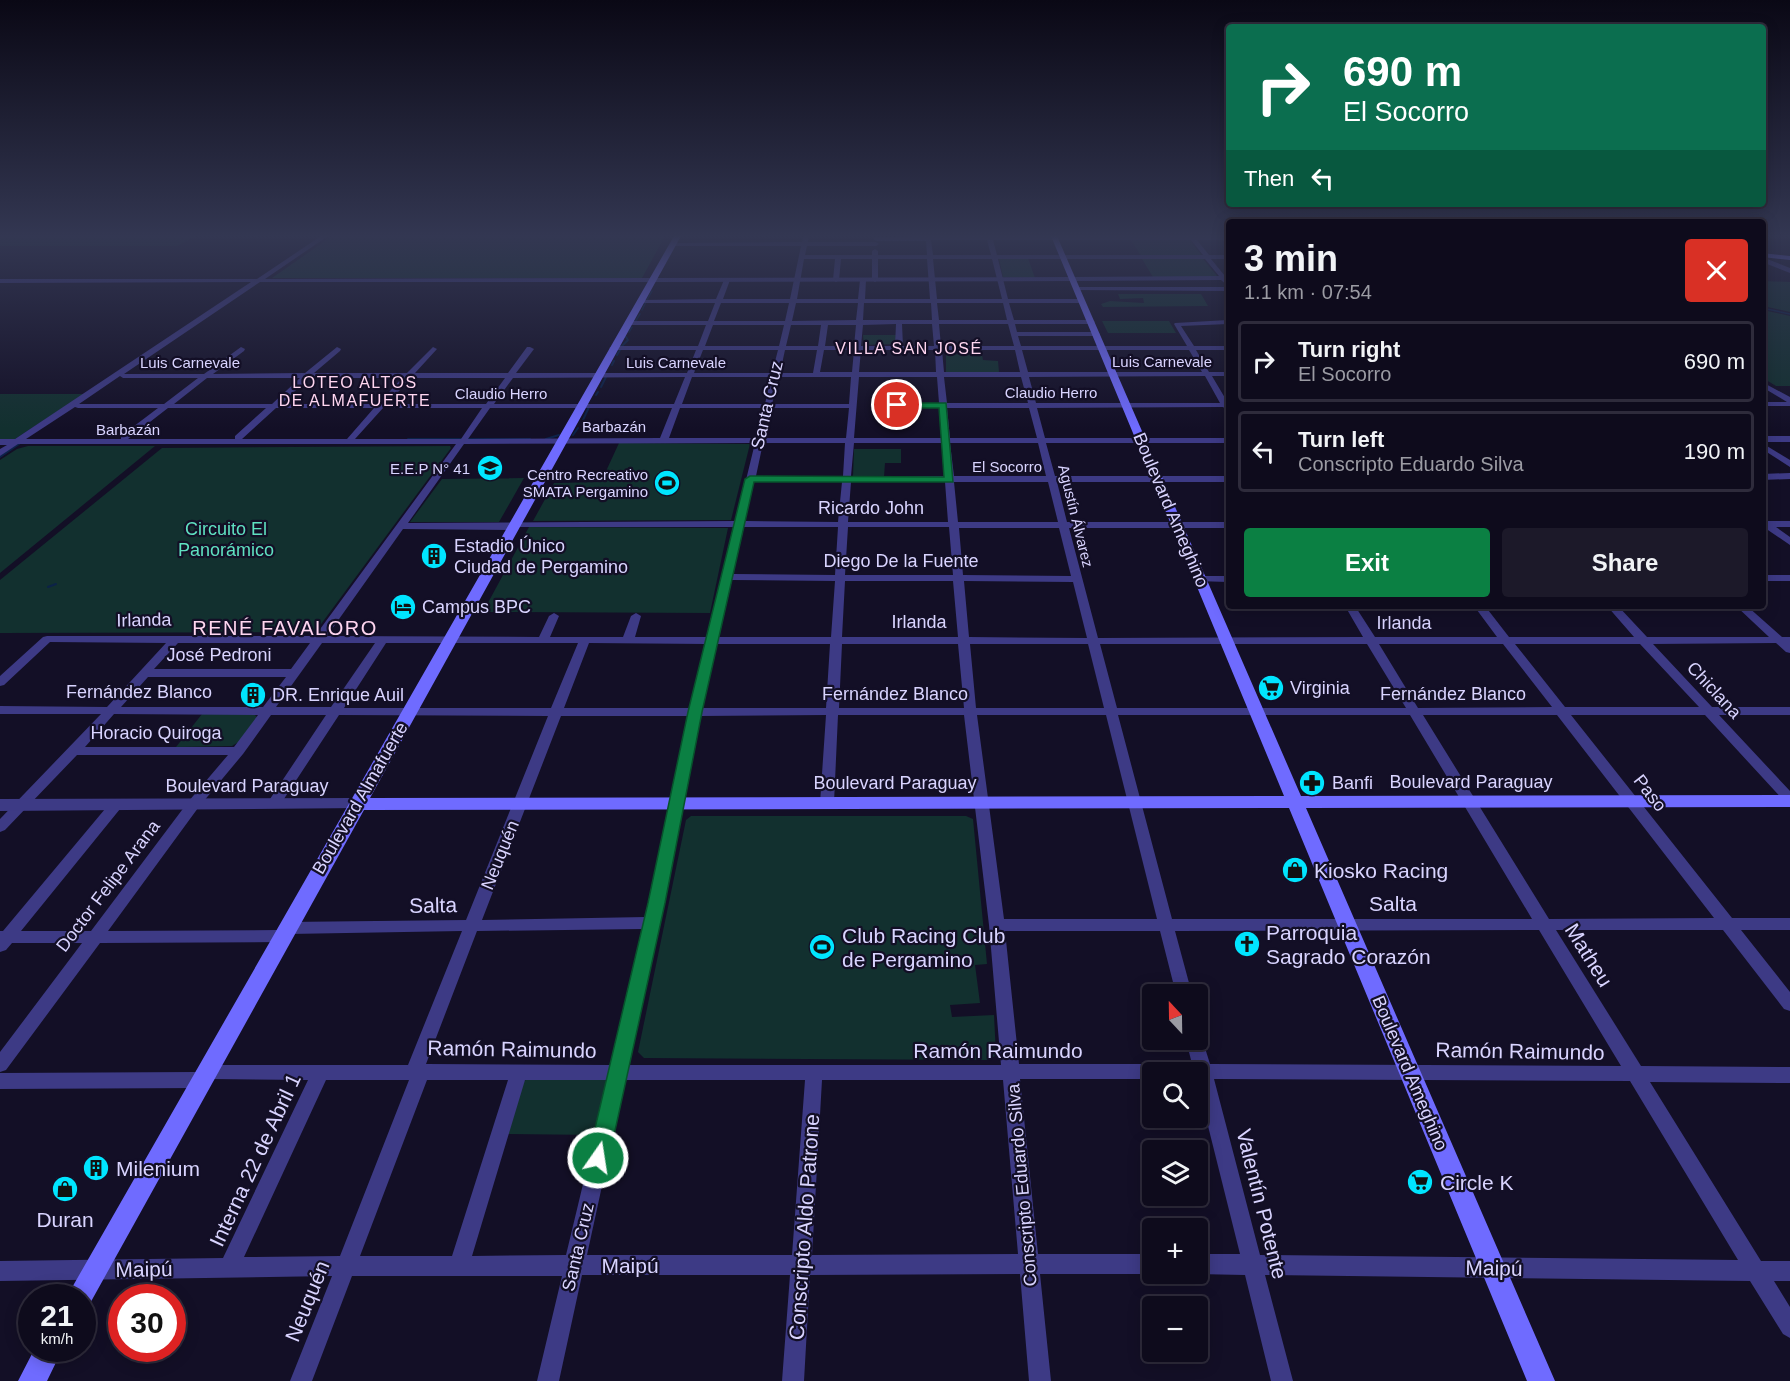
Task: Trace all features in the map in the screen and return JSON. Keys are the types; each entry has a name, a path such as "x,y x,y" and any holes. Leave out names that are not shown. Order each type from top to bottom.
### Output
{"main road":[{"name":"Boulevard Almafuerte","path":"86,1284 640,301"},
{"name":"Boulevard Ameghino","path":"1082,301 1541,1381"},
{"name":"Boulevard Paraguay","path":"357,804 1790,800"},
{"path":"32,1381 42,1362"}],"street":[{"path":"0,453 229,300"},
{"path":"640,301 1082,301"},
{"path":"664,440 719,301"},
{"name":"Santa Cruz","path":"548,1381 652,923 711,640 780,347 793,301"},
{"path":"827,803 843,525 861,301"},
{"name":"Conscripto Eduardo Silva","path":"935,301 970,712 997,925 1040,1381"},
{"name":"Agustín Álvarez","path":"1006,301 1133,802"},
{"path":"1042,322 1047,338"},
{"path":"628,323 1092,322"},
{"path":"1226,322 1179,322 1177,324 1226,403"},
{"path":"816,375 825,323"},
{"path":"899,323 899,347"},
{"path":"1015,334 1047,338 1097,334"},
{"path":"613,348 1101,346 1226,348"},
{"path":"124,438 241,349"},
{"path":"238,438 337,349"},
{"path":"351,438 433,349"},
{"name":"Doctor Felipe Arana","path":"0,1065 193,806 238,751 530,349"},
{"name":"Luis Carnevale","path":"123,376 1226,374"},
{"path":"1766,387 1790,402"},
{"path":"1766,404 1790,402"},
{"name":"Claudio Herro","path":"78,406 853,406"},
{"name":"Claudio Herro","path":"874,406 1226,406"},
{"name":"Barbazán","path":"0,442 463,439 1226,440"},
{"path":"1766,439 1790,439"},
{"path":"1766,448 1790,464"},
{"path":"1766,477 1790,476"},
{"name":"El Socorro","path":"750,479 1226,480"},
{"path":"1766,523 1790,524"},
{"path":"1766,524 1790,542"},
{"name":"Ricardo John","path":"402,526 1226,525"},
{"name":"Diego De la Fuente","path":"726,577 1076,579"},
{"path":"1766,578 1790,578"},
{"path":"1200,579 1226,579"},
{"name":"Matheu","path":"1352,609 1790,1327"},
{"name":"Paso","path":"1481,609 1790,1004"},
{"name":"Chiclana","path":"1615,609 1790,800"},
{"path":"1745,609 1784,640 1790,650"},
{"path":"543,639 554,616"},
{"path":"628,640 636,616"},
{"path":"0,827 176,638"},
{"name":"Irlanda","path":"0,682 47,639 1784,640"},
{"path":"273,805 383,639"},
{"name":"Neuquén","path":"301,1381 347,1266 472,926 585,639"},
{"name":"José Pedroni","path":"144,673 295,673"},
{"name":"Fernández Blanco","path":"0,710 1562,713 1790,711"},
{"name":"Horacio Quiroga","path":"74,750 238,751"},
{"path":"1133,802 1181,984"},
{"name":"Boulevard Paraguay","path":"0,806 357,804"},
{"path":"2,940 115,806"},
{"name":"Salta","path":"2,940 652,923"},
{"name":"Salta","path":"997,925 1790,924"},
{"name":"Ramón Raimundo","path":"0,1081 418,1070 814,1073 1142,1072"},
{"name":"Interna 22 de Abril 1","path":"229,1267 321,1071"},
{"name":"Ramón Raimundo","path":"1208,1071 1637,1076 1790,1075"},
{"path":"459,1265 519,1072"},
{"name":"Conscripto Aldo Patrone","path":"794,1381 814,1073"},
{"name":"Valentín Potente","path":"1208,1087 1282,1381"},
{"name":"Maipú","path":"0,1271 459,1265 1142,1264"},
{"name":"Maipú","path":"1208,1264 1790,1271"}],"green space":[{"path":"1143,300 1205,300 1208,306 1103,307 1101,304 1110,301 1144,303"},
{"path":"1766,300 1790,300 1790,312 1766,307"},
{"path":"1766,311 1790,316 1790,386 1776,386 1766,380"},
{"path":"1102,321 1169,321 1176,333 1108,333"},
{"path":"863,335 896,335 896,344 864,345"},
{"path":"946,354 982,355 983,360 998,361 999,372 946,372"},
{"path":"0,394 84,394 15,439 0,439"},
{"name":"Centro Recreativo SMATA Pergamino","path":"619,443 750,444 731,520 533,521 554,483 601,482"},
{"path":"28,446 155,446 0,573 0,460 17,449"},
{"name":"Circuito El Panorámico","path":"450,446 451,448 316,631 0,633 0,580 162,448"},
{"path":"854,449 901,449 901,463 885,463 884,477 853,476"},
{"path":"524,478 499,522 410,522 442,479"},
{"path":"529,527 728,528 710,613 483,612"},
{"path":"202,714 254,714 257,717 240,741 232,746 176,747"},
{"name":"Club Racing Club de Pergamino","path":"691,816 966,816 973,819 987,964 975,965 980,1003 950,1005 952,1017 994,1015 996,1055 989,1060 644,1058 638,1052 686,820"},
{"path":"529,1078 604,1078 608,1084 597,1135 507,1134 524,1081"}],"waterway":[{"path":"642,310 646,302"},
{"path":"1766,309 1790,314"},
{"path":"635,322 640,314"},
{"path":"629,332 632,327"},
{"path":"621,347 628,340 626,337"},
{"path":"617,355 620,350"},
{"path":"612,365 614,361"},
{"path":"601,387 606,377"},
{"path":"583,420 589,407"},
{"path":"573,435 578,428"},
{"path":"546,439 559,435"},
{"path":"408,439 530,439"},
{"path":"0,457 19,444"},
{"path":"48,587 56,584"}],"place":[{"name":"E.E.P N° 41","path":"490,468"},
{"name":"Centro Recreativo SMATA Pergamino","path":"667,483"},
{"name":"Estadio Único Ciudad de Pergamino","path":"434,556"},
{"name":"Campus BPC","path":"403,607"},
{"name":"Virginia","path":"1271,688"},
{"name":"DR. Enrique Auil","path":"253,695"},
{"name":"Banfi","path":"1312,783"},
{"name":"Kiosko Racing","path":"1295,870"},
{"name":"Parroquia Sagrado Corazón","path":"1247,944"},
{"name":"Club Racing Club de Pergamino","path":"822,947"},
{"name":"Milenium","path":"96,1168"},
{"name":"Circle K","path":"1420,1182"},
{"name":"Duran","path":"65,1189"}],"district":[{"name":"VILLA SAN JOSÉ","path":"909,348"},
{"name":"LOTEO ALTOS DE ALMAFUERTE","path":"355,391"},
{"name":"RENÉ FAVALORO","path":"285,628"}],"route":[{"path":"598,1158 657,903 711,640 750,479 949,480 943,405 897,405"}]}
